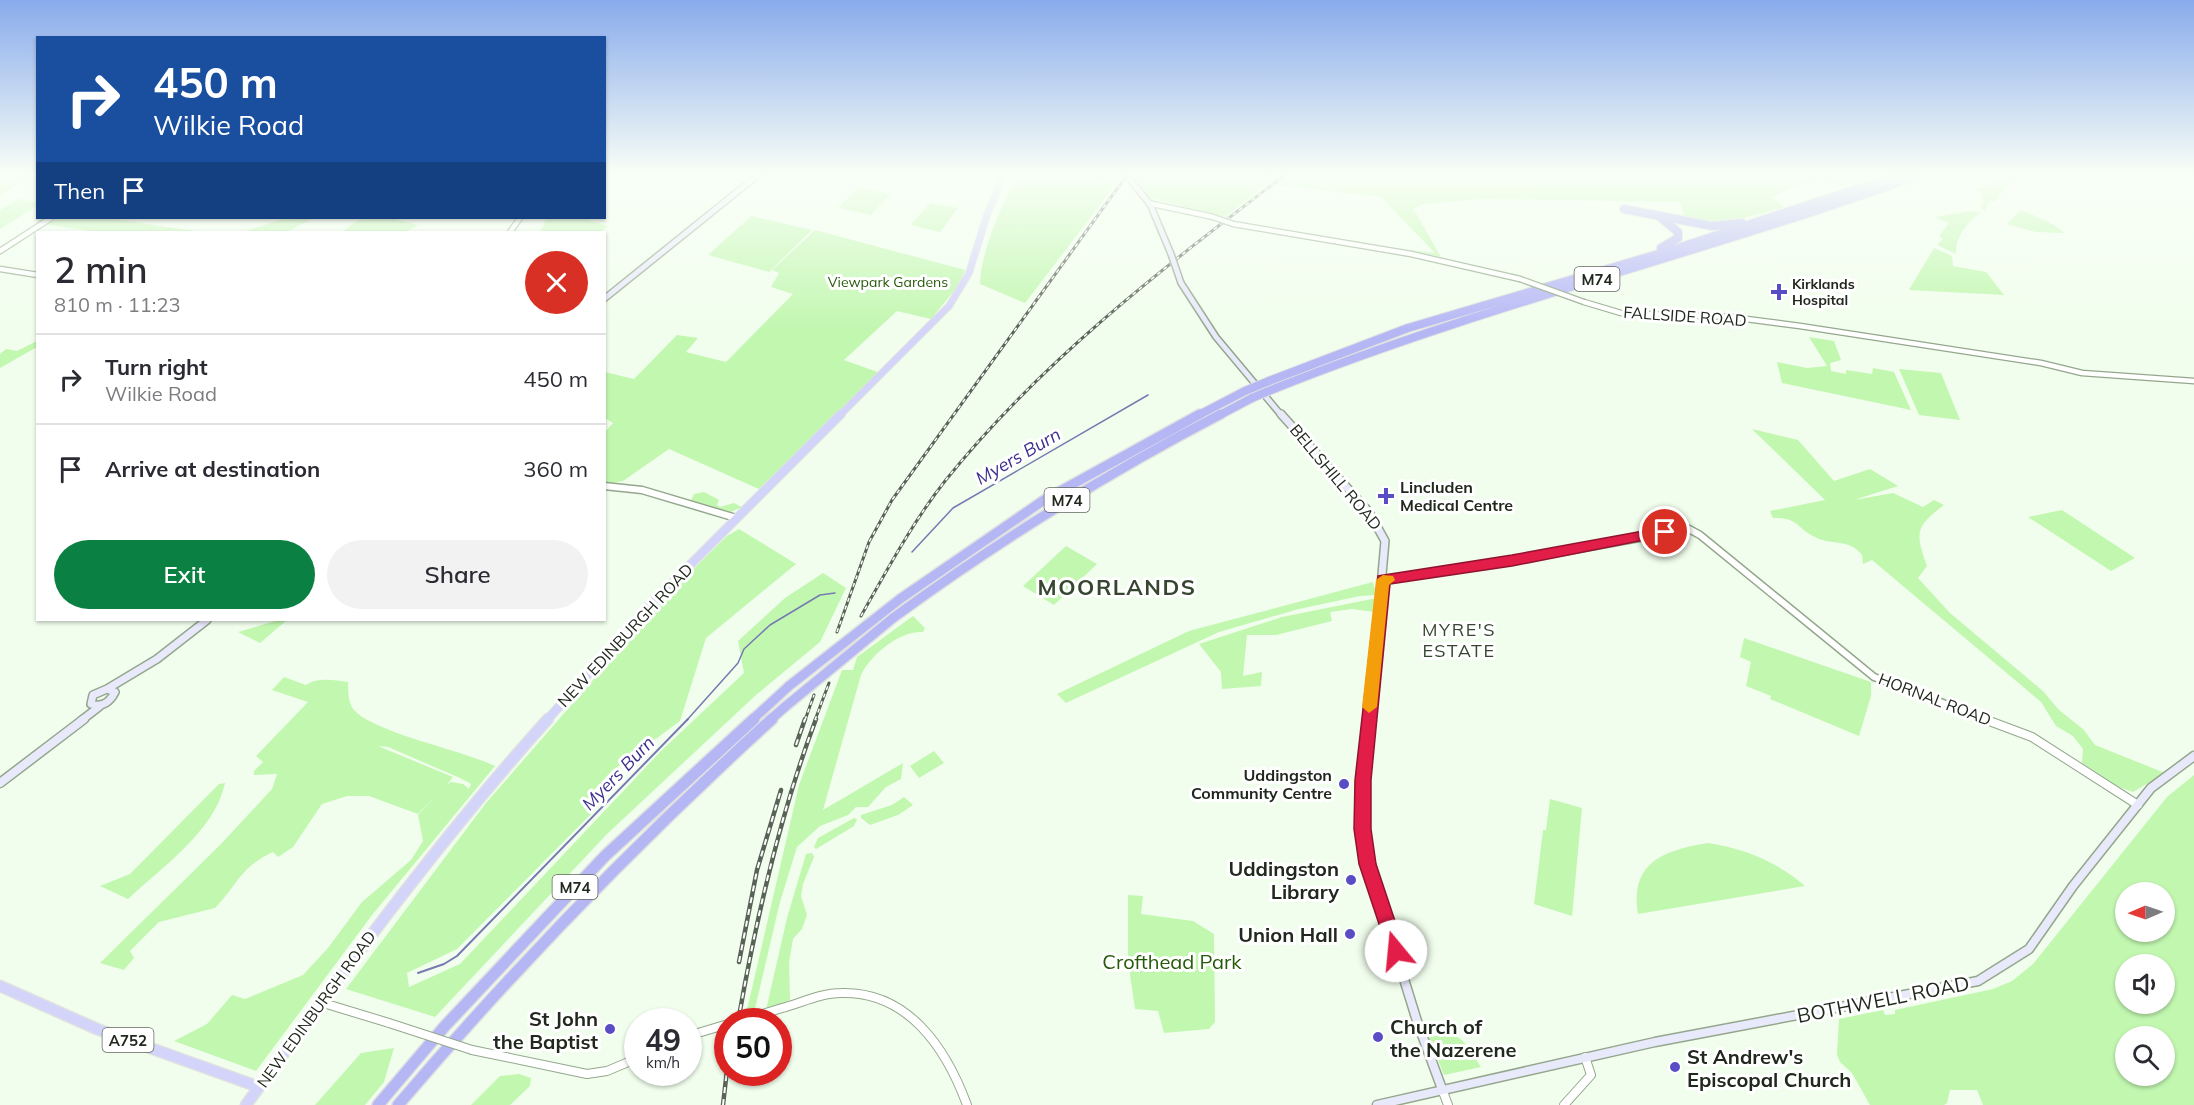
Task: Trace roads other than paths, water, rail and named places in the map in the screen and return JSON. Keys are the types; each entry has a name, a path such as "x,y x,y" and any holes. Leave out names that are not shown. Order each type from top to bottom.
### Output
{"highway":[{"path":"1580,277 1669,245 1678,238 1678,232 1673,227"},
{"name":"M74","path":"398,1105 452,1041 552,931 671,811 786,706 892,618 984,552 1050,509 1269,381 1408,328 1740,227"},
{"name":"M74","path":"378,1105 445,1026 604,856 789,686 900,599 974,545 1043,501 1151,438 1248,395 1276,388 1334,363 1421,332 1771,227"}],"main road":[{"path":"606,297 694,227"},
{"name":"NEW EDINBURGH ROAD","path":"246,1105 320,1002 472,807 544,723 650,606 949,306 969,273 983,227"},
{"name":"BELLSHILL ROAD","path":"1159,227 1181,283 1216,337 1245,374 1381,529 1385,547 1363,780 1364,850 1417,1021 1442,1089"},
{"path":"81,718 96,693 111,691 206,621"},
{"path":"0,783 81,718 111,700 111,691"},
{"path":"90,702 94,706 100,706"},
{"name":"BOTHWELL ROAD","path":"1377,1105 1585,1057 1978,981 2029,949 2073,886 2151,788 2194,756"},
{"name":"A752","path":"0,986 97,1029 213,1068 258,1087"}],"street":[{"path":"0,251 38,227"},
{"name":"FALLSIDE ROAD","path":"1245,227 1411,254 1520,279 1621,313 1731,317 2041,363 2082,373 2194,381"},
{"path":"0,269 36,275"},
{"path":"606,486 642,490 736,518"},
{"name":"HORNAL ROAD","path":"1383,580 1512,561 1689,529 1701,535 1874,677 2032,737 2138,805"},
{"path":"782,1008 844,993 877,998 895,1005 912,1015 933,1035 962,1090 967,1105"},
{"path":"320,1002 472,1050 587,1074 607,1071 624,1064"},
{"path":"1564,1105 1591,1075 1585,1057"},
{"name":"BELLSHILL ROAD","path":"1442,1089 1448,1105"}],"waterway":[{"name":"Myers Burn","path":"912,552 953,508 1148,395"},
{"name":"Myers Burn","path":"687,720 738,663 744,649 770,625 820,595 835,593"},
{"name":"Myers Burn","path":"418,973 444,964 457,956 688,719"}],"railway":[{"path":"837,632 869,542 892,500 1090,227"},
{"path":"861,616 922,513 982,437 1021,396 1105,318 1218,227"},
{"path":"815,720 829,683"},
{"path":"805,720 814,695"},
{"path":"796,745 805,719"},
{"path":"741,1008 770,869 791,793 816,719"},
{"path":"739,962 757,870 781,790"},
{"path":"723,1105 725,1086"}],"place":[{"name":"Kirklands Hospital","path":"1779,292"},
{"name":"Lincluden Medical Centre","path":"1386,496"},
{"name":"Uddingston Community Centre","path":"1344,784"},
{"name":"Uddingston Library","path":"1351,880"},
{"name":"Union Hall","path":"1350,934"},
{"name":"St John the Baptist","path":"610,1029"},
{"name":"Church of the Nazerene","path":"1378,1037"},
{"name":"St Andrew's Episcopal Church","path":"1675,1067"}],"district":[{"name":"MOORLANDS","path":"1117,587"},
{"name":"MYRE'S ESTATE","path":"1459,639"}],"park label":[{"name":"Viewpark Gardens","path":"888,282"},
{"name":"Crofthead Park","path":"1172,961"}]}
